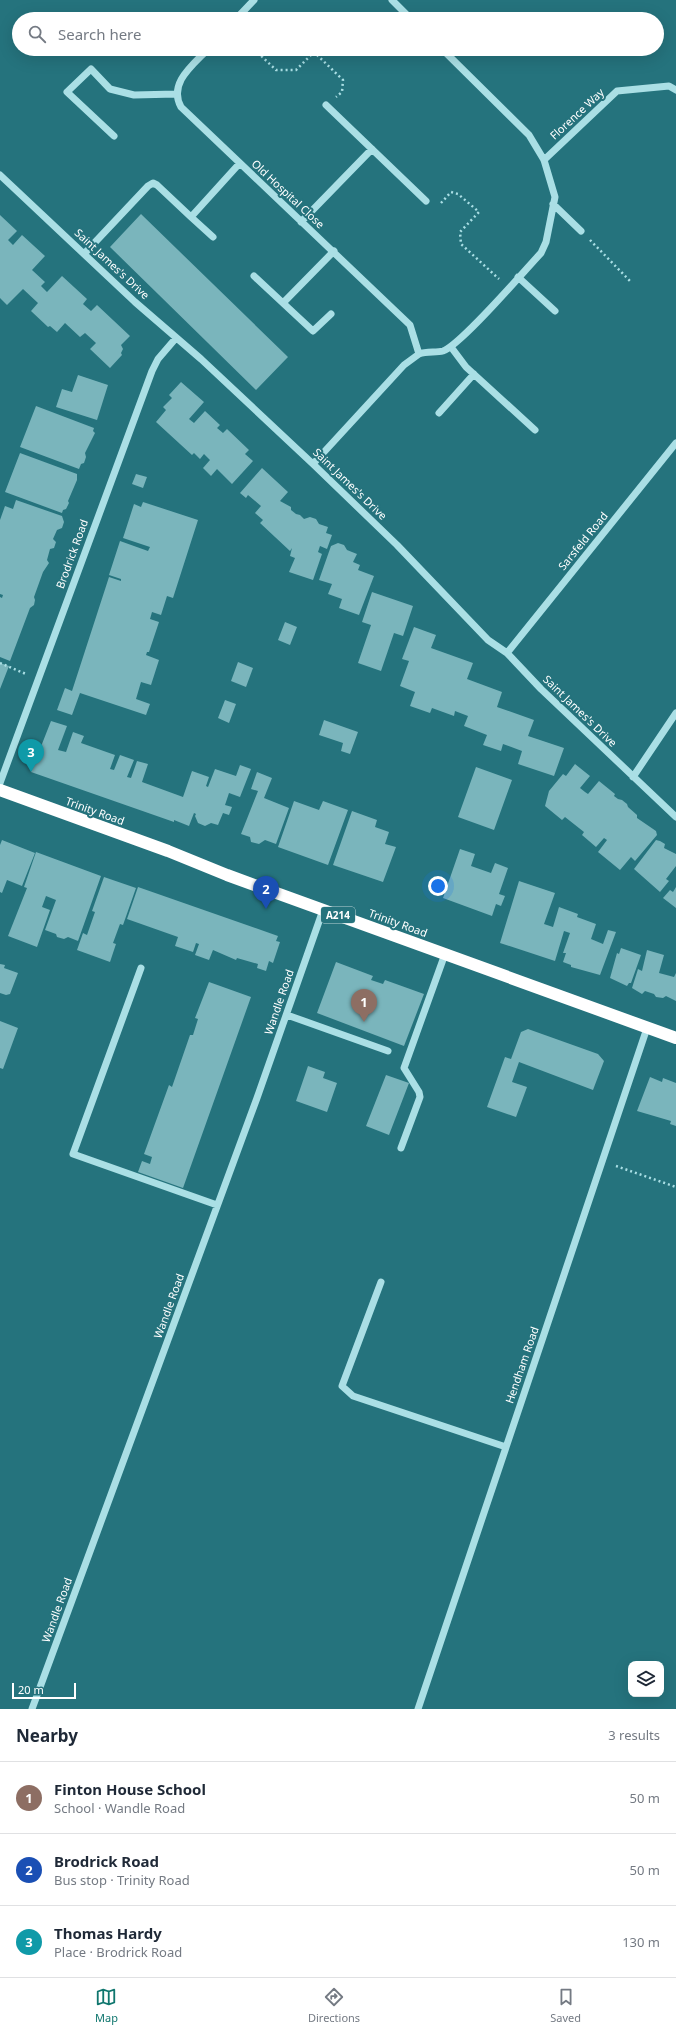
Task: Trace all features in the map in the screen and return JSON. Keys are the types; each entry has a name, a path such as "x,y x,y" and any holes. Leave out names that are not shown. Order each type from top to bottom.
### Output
{"highway":[{"name":"Trinity Road","path":"0,790 323,910 676,1038"}],"street":[{"path":"243,12 254,0"},
{"path":"392,0 405,12"},
{"path":"114,136 67,92 91,69 110,89 134,95 176,94 180,80 202,56"},
{"path":"313,464 404,366 419,354 427,351 443,351 451,347 460,339 540,253 546,242 555,197 544,160 529,135 449,56"},
{"name":"Florence Way","path":"544,160 617,92 669,86 676,90"},
{"name":"Old Hospital Close","path":"176,94 181,107 239,164 334,251 410,325 419,354"},
{"path":"326,106 426,201"},
{"path":"301,222 372,149"},
{"path":"191,217 239,164"},
{"name":"Saint James's Drive","path":"0,175 313,464 397,545 488,640 507,653 541,689 676,817"},
{"path":"84,254 144,189 153,183 213,237"},
{"path":"553,204 581,231"},
{"path":"283,303 334,251"},
{"path":"254,276 313,331 331,314"},
{"path":"518,277 555,311"},
{"name":"Brodrick Road","path":"0,783 152,371 158,359 176,338"},
{"path":"451,347 466,367 535,430"},
{"path":"439,413 474,374"},
{"name":"Sarsfeld Road","path":"507,653 676,444"},
{"path":"633,776 676,713"},
{"name":"Wandle Road","path":"32,1709 287,1015 323,910"},
{"path":"401,1148 420,1097 419,1092 404,1068 445,954"},
{"path":"141,968 73,1154 217,1205"},
{"path":"287,1015 388,1051"},
{"name":"Hendham Road","path":"418,1709 647,1028"},
{"path":"381,1282 342,1386 353,1396 506,1448"}],"path":[{"path":"261,56 276,70 296,70 310,56"},
{"path":"318,56 343,80 342,92 326,106"},
{"path":"426,201 425,208 431,213 451,192 458,194 479,212 460,232 461,244 508,288"},
{"path":"581,231 630,281"},
{"path":"0,663 38,679"},
{"path":"602,1162 676,1187"}],"building":[{"path":"141,214 288,357 256,390 110,247"},
{"path":"0,215 17,231 8,240 13,245 22,235 45,256 32,270 45,282 41,286 47,292 62,276 87,299 83,304 91,311 97,305 130,336 121,345 123,349 121,353 122,355 110,368 90,349 96,343 85,333 80,337 65,323 57,332 50,326 48,327 31,311 38,303 23,289 7,305 0,298"},
{"path":"78,375 108,385 97,420 56,407 62,389 72,392"},
{"path":"181,382 204,402 189,419 194,423 205,411 220,425 217,428 223,433 227,429 249,450 245,454 253,461 232,484 217,469 211,476 203,468 210,460 204,454 200,459 194,453 192,455 156,422 166,410 163,407 172,398 169,395"},
{"path":"36,406 94,428 93,431 95,433 85,453 86,457 84,463 81,464 79,469 20,447"},
{"path":"20,453 77,474 77,480 68,501 69,503 62,513 5,492"},
{"path":"262,468 288,492 280,501 291,507 291,510 304,519 310,517 316,519 319,524 328,527 326,533 332,535 327,549 320,546 318,552 322,554 313,580 289,572 295,558 290,556 292,548 290,551 260,523 263,520 255,513 261,506 248,495 246,498 240,493"},
{"path":"136,474 147,477 143,488 132,484"},
{"path":"16,500 62,516 64,522 62,528 57,530 53,539 56,542 54,548 50,549 47,560 49,563 43,572 34,597 34,605 30,608 10,661 0,657 0,597 2,598 3,595 0,594 0,520 5,506 13,509"},
{"path":"143,502 198,520 173,598 167,596 161,615 152,612 150,619 159,622 149,652 147,652 146,655 159,660 151,685 141,682 136,699 150,704 146,715 80,693 72,715 57,710 65,688 72,691 109,577 121,581 121,579 109,575 120,541 148,551 150,547 123,538 134,504 141,507"},
{"path":"338,543 344,545 347,550 357,554 353,562 360,565 358,570 374,576 359,615 339,608 342,599 328,594 332,584 319,580 331,546"},
{"path":"372,592 413,606 403,636 394,633 381,671 358,663 371,625 362,622"},
{"path":"285,622 297,627 290,645 278,640"},
{"path":"414,627 436,635 431,648 473,663 467,679 502,692 497,707 534,720 528,736 564,748 554,776 518,764 522,751 503,744 501,751 483,745 487,735 464,726 468,716 455,711 454,716 432,708 430,713 410,706 415,692 400,686 409,661 402,659"},
{"path":"238,662 253,668 246,687 231,681"},
{"path":"0,663 9,666 0,689"},
{"path":"225,700 236,704 229,723 218,718"},
{"path":"324,720 358,732 350,754 341,751 343,743 319,735"},
{"path":"51,721 67,726 58,750 66,752 73,732 84,736 81,743 115,755 110,769 114,770 120,755 134,760 127,777 131,778 137,761 148,764 142,782 183,797 192,771 209,777 206,786 208,787 215,769 236,776 240,765 251,769 240,797 229,793 225,805 232,807 229,815 223,813 218,825 211,823 205,826 198,823 195,816 196,814 194,813 189,826 31,772"},
{"path":"575,764 590,776 580,788 588,794 599,781 615,794 614,796 627,804 628,807 637,815 637,818 656,831 657,835 635,861 631,857 620,870 598,852 607,840 604,838 596,847 582,835 584,832 565,817 562,820 545,806 549,791 563,774 566,776"},
{"path":"476,767 512,780 494,830 458,817"},
{"path":"257,772 272,778 264,798 289,808 276,844 265,840 259,844 251,842 250,837 241,834 258,791 251,789"},
{"path":"294,801 319,810 323,801 348,810 328,865 278,847"},
{"path":"352,811 377,820 375,827 389,832 385,844 396,847 383,882 333,865"},
{"path":"2,840 35,853 22,886 7,880 2,893 0,892 0,845"},
{"path":"656,840 665,844 664,848 676,854 676,866 666,879 669,881 660,892 634,869"},
{"path":"460,849 475,854 471,866 491,873 495,863 508,868 499,894 505,896 501,906 496,904 492,916 443,898"},
{"path":"36,852 101,876 78,941 68,937 64,939 57,937 56,934 45,930 56,900 46,896 42,907 50,910 37,947 8,936 27,888 24,887"},
{"path":"104,877 136,888 123,925 120,924 113,943 116,944 110,962 77,950 83,933 87,935 95,912 92,911"},
{"path":"519,881 555,893 544,924 553,927 559,907 578,914 577,917 596,924 591,939 603,944 608,930 616,932 600,975 571,967 571,965 563,962 566,953 563,953 570,933 564,931 555,961 500,943"},
{"path":"138,887 278,936 276,941 280,942 273,963 269,961 266,971 257,968 258,964 237,958 236,960 213,950 209,960 195,955 199,944 196,943 193,952 175,946 178,937 127,919"},
{"path":"676,887 676,908 663,898 670,890 673,892"},
{"path":"621,948 641,955 631,983 627,986 610,978 617,953 619,954"},
{"path":"647,950 664,955 659,973 674,977 676,973 676,1001 666,996 663,998 656,997 654,994 645,991 642,994 632,988 638,969 642,971"},
{"path":"336,962 373,976 371,980 383,984 385,980 424,994 404,1046 317,1013"},
{"path":"0,964 5,965 4,968 18,973 10,994 6,995 0,993"},
{"path":"209,982 251,997 183,1188 138,1172 142,1161 150,1164 152,1157 144,1154 169,1085 172,1087 190,1035 193,1035 198,1019 195,1018"},
{"path":"0,1021 18,1028 3,1069 0,1068"},
{"path":"528,1029 598,1054 604,1061 593,1090 519,1062 512,1082 527,1087 516,1117 487,1107 505,1057 511,1059 521,1032"},
{"path":"308,1066 325,1072 323,1078 337,1083 327,1112 296,1101"},
{"path":"386,1075 409,1083 389,1135 366,1126"},
{"path":"650,1077 662,1082 663,1078 676,1083 676,1126 670,1124 671,1121 637,1111"}],"place":[{"name":"Thomas Hardy","path":"31,772"},
{"name":"Brodrick Road","path":"266,909"},
{"name":"Finton House School","path":"364,1022"}]}
